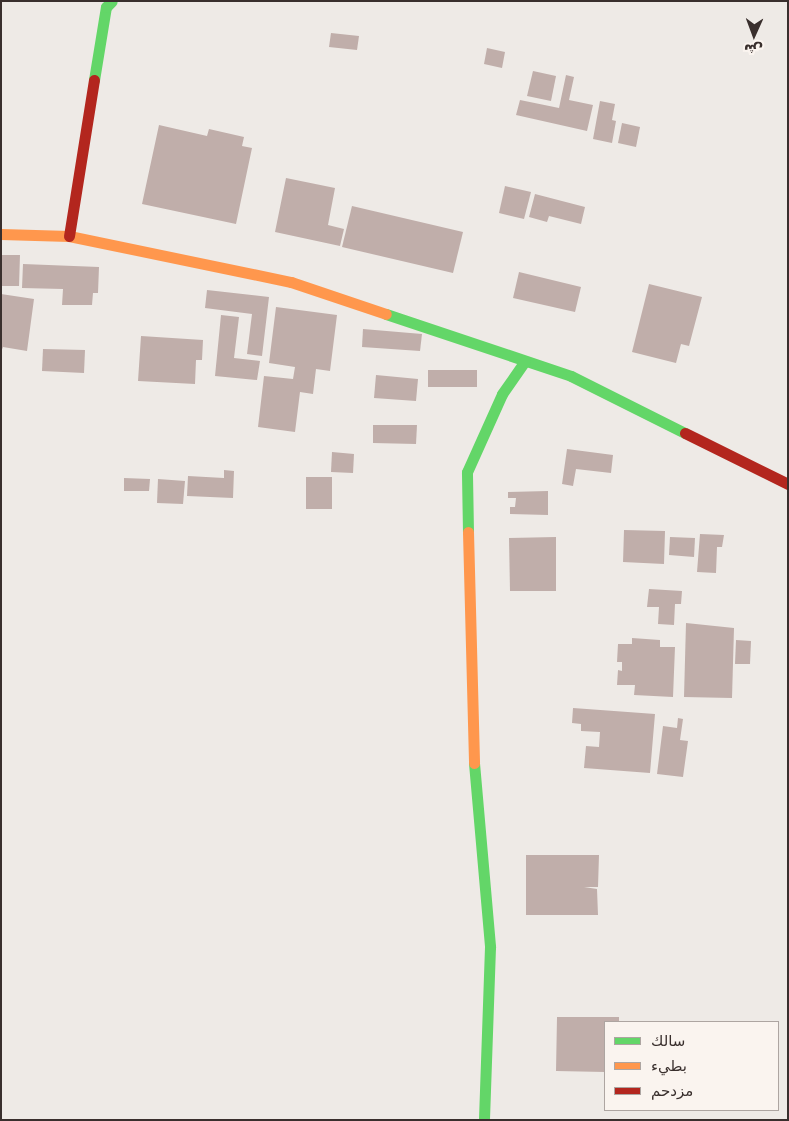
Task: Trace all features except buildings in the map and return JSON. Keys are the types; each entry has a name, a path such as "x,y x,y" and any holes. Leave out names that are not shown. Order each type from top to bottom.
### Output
{"street":[{"path":"69,236 106,8 112,1"},
{"path":"1,234 69,236 291,282 571,376 788,484"},
{"path":"484,1120 490,947 474,780 467,472 502,394 525,361"}],"traffic: fast":[{"path":"94,80 106,7 112,1"},
{"path":"386,314 571,376 685,433"},
{"path":"468,532 467,472 502,394 525,361"},
{"path":"474,763 490,947 484,1120"}],"traffic: slow":[{"path":"1,234 69,236 291,282 386,314"},
{"path":"468,532 474,763"}],"traffic: jam":[{"path":"69,236 94,80"},
{"path":"685,433 788,484"}]}
